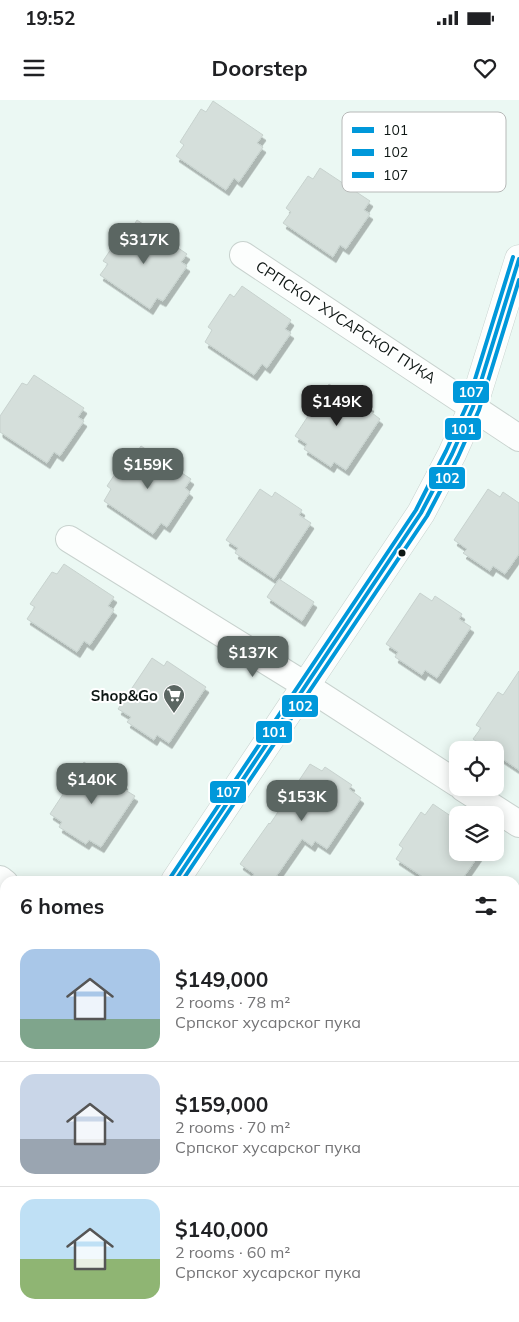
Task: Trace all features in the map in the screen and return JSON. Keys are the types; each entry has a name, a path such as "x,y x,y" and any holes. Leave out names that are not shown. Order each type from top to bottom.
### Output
{"street":[{"name":"СРПСКОГ ХУСАРСКОГ ПУКА","path":"243,255 519,438"},
{"path":"178,876 421,513 452,454 473,407 519,260"},
{"path":"69,540 305,685 449,778"},
{"path":"475,796 519,824"}],"building":[{"path":"213,101 263,135 257,143 263,147 239,182 234,178 226,190 176,156 184,145 180,142 201,109 206,112"},
{"path":"320,168 342,183 342,192 356,192 370,201 364,210 370,214 346,249 340,245 333,257 283,223 291,212 286,208 308,176 313,179"},
{"path":"137,220 187,254 181,262 187,266 163,301 157,298 150,309 100,275 108,264 103,261 125,228 130,231"},
{"path":"242,286 291,320 285,329 291,333 267,368 262,364 254,375 205,342 212,330 208,327 230,294 234,297"},
{"path":"34,375 84,408 78,417 84,421 60,456 54,452 47,463 0,432 0,416 22,383 27,385"},
{"path":"329,384 341,392 344,388 371,406 368,410 380,419 346,470 334,462 331,467 304,449 307,444 295,436"},
{"path":"141,446 191,479 185,488 190,492 167,527 161,523 153,534 104,501 111,489 107,486 129,453 133,457"},
{"path":"260,489 272,497 275,492 302,510 299,515 311,523 274,579 235,553 238,548 226,540"},
{"path":"488,489 500,497 503,492 519,503 519,554 505,574 493,566 490,571 463,553 467,549 454,540"},
{"path":"64,564 114,597 108,606 114,610 90,645 84,641 77,652 27,619 35,607 30,604 52,572 57,574"},
{"path":"279,579 314,602 302,621 267,597"},
{"path":"420,593 432,601 435,596 462,614 459,619 471,627 437,678 425,670 422,675 395,657 398,652 386,644"},
{"path":"152,658 164,666 167,661 206,687 169,743 157,735 154,740 127,722 131,717 118,709"},
{"path":"519,671 519,770 504,760 504,741 476,741 473,739 481,728 476,725 498,692 503,695"},
{"path":"84,762 95,770 99,766 125,784 122,788 135,796 101,847 89,840 86,844 59,827 62,822 50,814"},
{"path":"310,764 322,771 325,767 352,785 349,789 361,798 327,849 315,841 312,846 302,839 276,876 253,876 254,874 240,864 270,824"},
{"path":"433,804 449,815 449,861 475,861 464,876 422,876 396,859 403,848 399,845 421,812 425,815"}],"transit line":[{"name":"107","path":"171,876 416,510 467,405 513,257"},
{"name":"101","path":"178,876 421,513 452,454 473,407 519,259"},
{"name":"102","path":"185,876 427,516 458,457 479,410 519,280"}],"place":[{"name":"Shop&Go","path":"174,714"}]}
